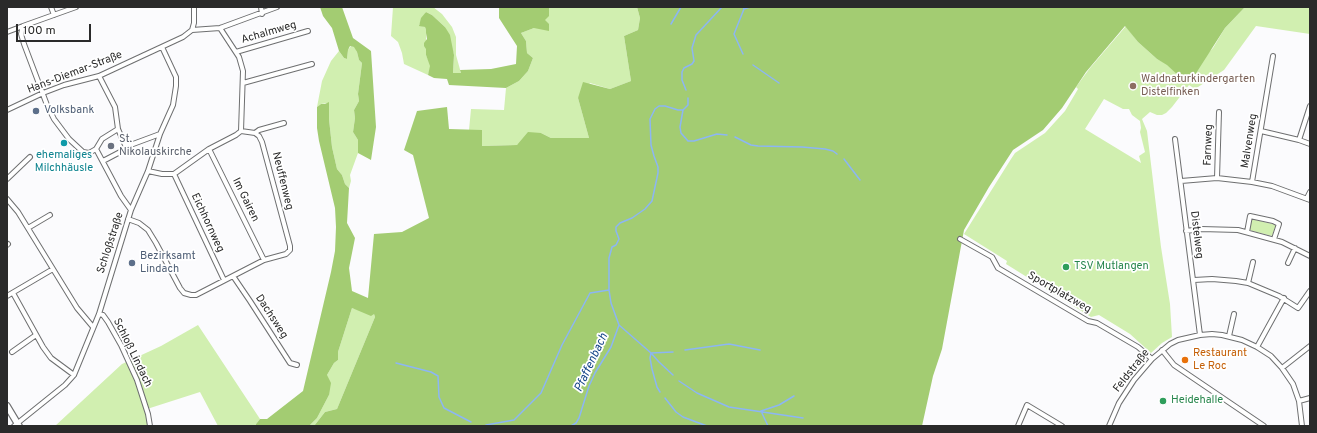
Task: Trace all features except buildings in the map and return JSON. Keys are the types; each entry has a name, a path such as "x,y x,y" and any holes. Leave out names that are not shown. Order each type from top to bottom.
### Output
{"main road":[{"path":"7,406 17,425"}],"street":[{"path":"51,7 54,15"},
{"path":"7,32 76,7"},
{"path":"194,7 194,23 192,30 220,28 278,7"},
{"path":"261,7 262,14"},
{"path":"23,26 21,34 24,44 47,105 54,119 69,139 85,153 89,153 96,149 102,139 118,129"},
{"name":"Achalmweg","path":"220,28 239,57 243,71 241,131"},
{"name":"Hans-Diemar-Straße","path":"7,110 64,85 99,76 189,34 192,30"},
{"name":"Achalmweg","path":"236,52 308,31"},
{"name":"Schloßstraße","path":"17,425 65,385 74,375 99,314 131,210 148,171 160,134 173,105 176,78 162,47"},
{"name":"Malvenweg","path":"1252,182 1273,56"},
{"path":"243,83 312,64"},
{"path":"99,76 114,107 118,129 125,145 127,145"},
{"path":"1299,140 1310,106"},
{"name":"Farnweg","path":"1217,178 1219,112"},
{"path":"148,171 162,174 174,174 209,149 241,131 255,133 259,130 284,123"},
{"path":"1261,131 1310,144"},
{"name":"Neuffenweg","path":"255,133 259,136 266,154 290,246 290,250 285,255 264,260"},
{"path":"103,161 124,150 127,145 160,134"},
{"name":"Distelweg","path":"1175,139 1200,335"},
{"path":"96,149 121,196 131,210"},
{"name":"Im Gairen","path":"209,149 264,260"},
{"path":"7,180 30,156"},
{"name":"Eichhornweg","path":"174,174 224,280"},
{"path":"1181,181 1217,178 1252,182 1272,186 1309,199 1310,192"},
{"path":"7,199 18,212 77,308 93,327"},
{"path":"28,228 50,215"},
{"path":"1247,232 1250,216 1273,221 1279,224 1274,239"},
{"path":"128,219 139,223 148,230 184,293 196,295 264,260"},
{"path":"1186,231 1201,229 1238,230 1274,239 1310,256"},
{"name":"Sportplatzweg","path":"960,239 992,257 998,268 1088,321 1097,323 1138,347 1152,359"},
{"path":"1288,263 1295,248"},
{"path":"1248,283 1253,262"},
{"path":"7,296 53,269"},
{"name":"Dachsweg","path":"233,276 290,363 297,365"},
{"path":"1194,280 1212,279 1248,283 1284,298 1298,308 1310,291"},
{"path":"13,293 43,347 51,358 74,375"},
{"path":"1257,347 1284,298"},
{"name":"Schloß Lindach","path":"99,314 103,315 108,322 121,345 137,380 148,414 150,426"},
{"path":"1229,336 1234,314"},
{"path":"12,352 36,335"},
{"name":"Feldstraße","path":"1109,426 1119,403 1134,380 1152,359 1162,350 1178,340 1200,335 1229,336 1257,347 1271,356 1282,368 1292,384 1299,401 1302,426"},
{"path":"1282,368 1310,346"},
{"path":"1162,350 1174,365 1264,426"},
{"path":"1299,401 1310,398"},
{"path":"1018,426 1027,405 1062,426"}],"green space":[{"path":"320,7 342,7 353,38 371,51 376,127 371,160 358,153 358,140 353,132 355,118 354,110 359,101 358,94 362,63 359,60 354,47 350,46 347,59 344,58 339,51 332,28 323,16"},
{"path":"393,7 433,7 442,14 452,27 456,37 456,55 461,73 453,73 454,55 445,27 432,15 426,12 419,25 425,27 426,30 426,55 431,66 428,75 404,64 398,42 391,36"},
{"path":"499,7 549,8 549,16 545,20 549,24 549,31 534,28 521,33 526,41 527,53 533,58 528,71 519,81 506,88 449,85 447,79 434,78 428,75 430,66 424,46 427,39 426,30 425,27 419,26 421,18 426,12 432,15 445,27 450,35 454,55 453,73 461,73 460,70 491,69 516,64 517,46 499,18"},
{"path":"549,7 637,7 640,18 638,30 624,36 631,81 610,89 590,83 578,98 589,138 551,138 541,133 517,145 481,146 469,130 471,109 504,110 506,88 519,81 528,71 533,58 527,53 526,41 521,33 534,28 544,20"},
{"path":"637,7 1245,7 1225,28 1193,78 1182,79 1138,42 1125,26 1086,72 1062,108 1043,130 1013,150 964,230 942,349 933,376 922,426 314,426 325,412 337,409 375,317 374,314 371,316 352,308 338,352 338,360 334,363 327,375 331,383 329,395 317,418 309,426 256,426 260,419 267,419 303,391 331,272 335,251 335,208 319,141 317,128 317,107 321,104 329,102 332,147 337,169 342,175 345,184 349,188 347,223 355,238 349,268 352,291 368,298 374,234 402,232 429,218 413,155 404,150 417,111 447,107 449,129 482,130 482,146 517,145 528,132 541,133 551,138 589,138 578,98 583,82 610,89 631,81 624,36 638,30 640,18"},
{"path":"1245,7 1310,7 1310,34 1256,26 1224,70 1195,89 1189,85 1166,113 1157,115 1150,112 1142,119 1147,131 1161,247 1170,304 1172,337 1162,343 1151,353 1130,334 1099,315 1091,317 1006,264 1007,261 964,234 1015,153 1045,133 1065,111 1078,89 1076,87 1090,68 1126,26 1138,42 1157,59 1167,64 1182,79 1213,48 1225,28","holes":["1104,99 1123,109 1129,109 1132,115 1140,121 1140,132 1145,152 1139,156 1141,163 1085,129"]},
{"path":"351,46 355,47 359,60 362,63 358,94 359,101 354,110 355,118 353,132 358,140 358,153 350,175 351,181 349,188 345,184 342,175 337,169 332,147 329,103 321,104 317,107 322,81 331,61 339,51 344,58 347,59 348,50"},
{"path":"1252,219 1276,225 1272,236 1249,230"},
{"path":"352,308 374,314 375,317 337,409 325,412 314,426 309,426 317,418 329,395 327,375 334,363 338,360 338,352"},
{"path":"198,325 260,419 256,426 218,426 200,392 147,409 147,426 55,426 122,364 161,346"}],"waterway":[{"path":"671,24 681,7"},
{"name":"Pfaffenbach","path":"686,90 682,80 682,72 684,68 692,64 694,61 692,48 696,35 722,7"},
{"name":"Pfaffenbach","path":"743,7 744,9 750,7"},
{"path":"743,54 734,34 744,9"},
{"path":"753,65 779,83"},
{"name":"Pfaffenbach","path":"571,426 576,423 579,418 589,386 611,347 619,325 611,303 609,290 609,258 612,247 616,245 619,239 616,227 620,223 632,218 645,209 652,201 658,167 651,145 650,119 655,109 659,106 683,110 688,105 688,98"},
{"path":"683,110 680,127 681,133 688,141 694,141 717,134 727,135"},
{"path":"735,137 751,145 825,149 833,151 837,154"},
{"path":"844,159 860,180"},
{"path":"486,425 514,420 541,393 562,345 590,293 609,290"},
{"path":"619,325 673,375"},
{"path":"685,350 729,344 760,350"},
{"path":"660,392 652,369 650,358 651,353 673,352"},
{"path":"396,363 431,372 438,376 439,397 444,408 471,422"},
{"path":"679,381 697,393 729,407 803,418"},
{"path":"768,426 761,411 779,405 794,396"},
{"path":"665,398 676,412 683,417 707,426"}],"place":[{"name":"Waldnaturkindergarten Distelfinken","path":"1133,86"},
{"name":"Volksbank","path":"36,111"},
{"name":"ehemaliges Milchhäusle","path":"64,143"},
{"name":"St. Nikolauskirche","path":"111,146"},
{"name":"Bezirksamt Lindach","path":"132,263"},
{"name":"TSV Mutlangen","path":"1066,267"},
{"name":"Restaurant Le Roc","path":"1185,360"},
{"name":"Heidehalle","path":"1163,401"}]}
